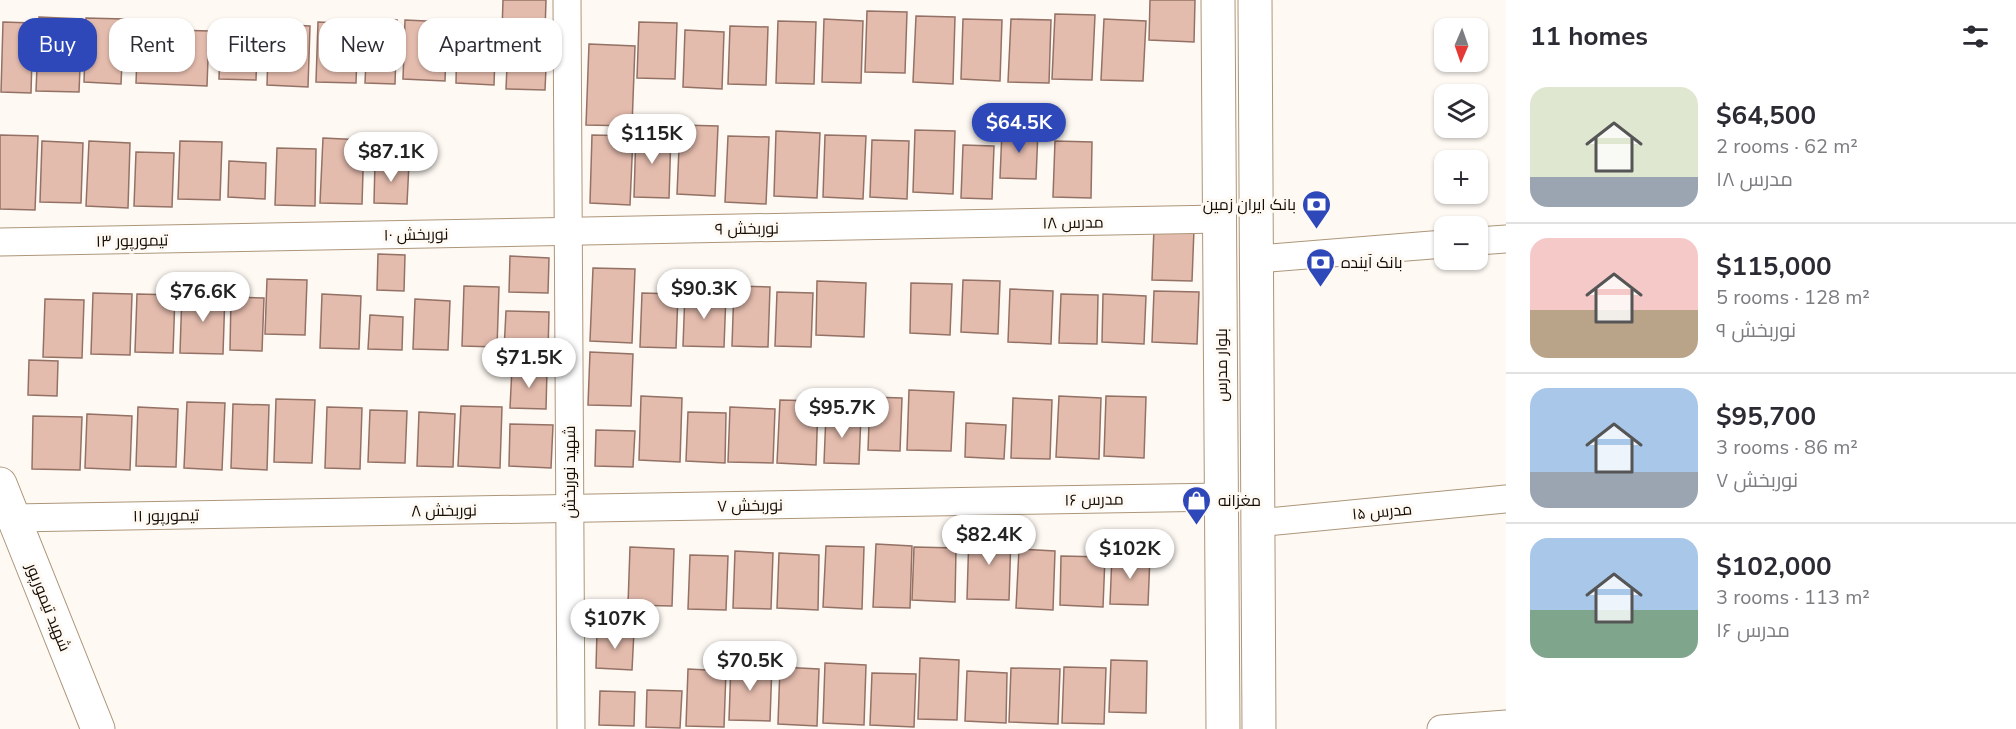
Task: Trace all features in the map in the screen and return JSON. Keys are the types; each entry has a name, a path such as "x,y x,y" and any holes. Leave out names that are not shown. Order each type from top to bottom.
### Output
{"main road":[{"name":"بلوار مدرس","path":"1218,0 1223,729"},
{"path":"1255,0 1259,729"},
{"name":"شهید تیمورپور","path":"5,499 98,729"}],"street":[{"name":"شهید نوربخش","path":"567,0 571,729"},
{"name":"مدرس ۱۸","path":"927,224 1220,219"},
{"name":"نوربخش ۹","path":"568,231 927,224"},
{"name":"نوربخش ۱۰","path":"264,237 568,231"},
{"name":"تیمورپور ۱۳","path":"0,243 264,237"},
{"path":"1488,240 1506,239"},
{"path":"1257,259 1434,245"},
{"name":"مدرس ۱۶","path":"930,502 1221,497"},
{"name":"تیمورپور ۱۱","path":"5,499 319,513"},
{"name":"مدرس ۱۵","path":"1257,523 1506,499"},
{"name":"نوربخش ۷","path":"569,508 930,502"},
{"name":"نوربخش ۸","path":"319,513 569,508"},
{"path":"1441,729 1506,724"}],"building":[{"path":"503,0 546,0 545,18 502,18"},
{"path":"1150,0 1195,0 1194,42 1149,40"},
{"path":"867,11 907,12 905,73 865,72"},
{"path":"1055,14 1095,15 1092,80 1052,79"},
{"path":"916,16 955,17 953,84 913,82"},
{"path":"97,18 109,19 109,72 122,72 121,84 84,82 84,72 97,72"},
{"path":"824,19 863,21 861,83 822,82"},
{"path":"963,19 1002,20 1000,81 961,79"},
{"path":"1011,19 1051,20 1049,83 1008,82"},
{"path":"1104,19 1146,21 1143,81 1101,80"},
{"path":"406,20 418,21 418,72 445,72 445,81 403,79 403,72 406,72"},
{"path":"778,21 816,22 814,84 776,83"},
{"path":"3,22 18,22 18,72 32,72 31,93 1,92"},
{"path":"318,22 319,72 356,72 356,83 316,82"},
{"path":"639,22 677,23 675,79 637,78"},
{"path":"307,26 310,26 308,87 267,85 267,72 307,72"},
{"path":"730,26 768,27 766,85 728,84"},
{"path":"685,30 724,32 722,89 683,87"},
{"path":"195,31 207,31 207,86 136,83 136,72 195,72"},
{"path":"589,44 635,46 632,126 586,125"},
{"path":"37,72 80,72 79,92 36,91"},
{"path":"219,72 256,72 256,80 219,79"},
{"path":"366,72 395,72 395,84 365,83"},
{"path":"456,72 494,72 494,85 456,83"},
{"path":"507,72 546,72 545,90 506,89"},
{"path":"680,125 718,126 715,196 677,194"},
{"path":"915,130 955,131 953,194 913,192"},
{"path":"1002,130 1038,131 1036,179 1000,178"},
{"path":"636,131 671,133 669,198 634,197"},
{"path":"776,131 820,133 817,198 774,196"},
{"path":"0,135 38,136 35,210 0,209"},
{"path":"592,135 633,136 630,205 590,203"},
{"path":"825,135 866,136 863,199 823,197"},
{"path":"728,136 769,137 766,204 725,202"},
{"path":"323,138 364,140 362,204 320,203"},
{"path":"872,140 909,141 907,199 870,197"},
{"path":"42,141 83,143 81,203 40,202"},
{"path":"89,141 130,143 128,208 86,206"},
{"path":"180,141 222,142 220,200 178,199"},
{"path":"1055,141 1092,142 1091,198 1053,197"},
{"path":"963,145 994,146 992,199 961,198"},
{"path":"277,148 316,149 315,206 275,205"},
{"path":"136,152 174,153 172,207 134,206"},
{"path":"229,161 266,163 265,199 228,197"},
{"path":"375,162 409,163 407,204 374,203"},
{"path":"1154,228 1194,229 1192,281 1152,280"},
{"path":"378,254 405,255 404,291 377,290"},
{"path":"510,256 549,258 548,293 509,292"},
{"path":"593,268 635,269 632,343 590,341"},
{"path":"267,279 307,280 305,335 265,334"},
{"path":"963,280 1000,281 998,334 961,332"},
{"path":"817,281 866,283 864,337 816,335"},
{"path":"911,283 952,284 950,335 910,333"},
{"path":"464,286 499,287 497,347 462,346"},
{"path":"734,286 770,287 768,347 732,346"},
{"path":"1010,289 1053,291 1051,344 1008,342"},
{"path":"1154,291 1199,292 1197,344 1152,342"},
{"path":"182,292 225,293 223,354 180,353"},
{"path":"685,292 726,294 724,347 683,346"},
{"path":"777,292 813,293 811,347 775,346"},
{"path":"93,293 132,294 130,355 91,354"},
{"path":"642,293 678,294 676,348 640,347"},
{"path":"137,294 175,295 173,353 135,352"},
{"path":"322,294 361,296 359,349 320,348"},
{"path":"1061,294 1098,295 1097,344 1059,343"},
{"path":"1103,294 1146,296 1144,344 1102,342"},
{"path":"231,297 264,298 262,351 230,350"},
{"path":"45,299 84,300 82,358 43,357"},
{"path":"415,299 450,301 448,350 413,349"},
{"path":"506,311 549,312 548,352 504,350"},
{"path":"370,315 403,317 402,350 368,349"},
{"path":"590,352 633,354 631,406 588,405"},
{"path":"29,360 58,361 57,396 28,395"},
{"path":"512,368 547,370 546,409 510,408"},
{"path":"909,390 954,392 951,451 907,450"},
{"path":"641,396 682,398 680,462 639,460"},
{"path":"1059,396 1101,398 1099,459 1056,457"},
{"path":"1106,396 1146,397 1144,458 1104,456"},
{"path":"870,397 902,398 900,451 868,450"},
{"path":"1013,398 1052,400 1050,459 1011,458"},
{"path":"276,399 315,400 312,463 274,462"},
{"path":"780,400 818,401 816,465 777,463"},
{"path":"187,402 225,403 222,470 184,468"},
{"path":"233,404 269,405 267,470 231,468"},
{"path":"461,406 502,407 500,468 458,466"},
{"path":"138,407 178,409 176,467 136,466"},
{"path":"327,407 362,408 360,469 325,468"},
{"path":"730,407 775,409 773,463 728,462"},
{"path":"370,410 407,411 405,463 368,462"},
{"path":"419,412 455,414 453,467 417,466"},
{"path":"688,412 726,413 725,463 686,461"},
{"path":"87,414 132,416 130,470 85,468"},
{"path":"826,414 861,415 859,464 824,463"},
{"path":"33,416 82,417 80,470 32,469"},
{"path":"966,423 1006,425 1004,459 965,457"},
{"path":"510,424 553,425 551,468 509,466"},
{"path":"596,430 635,431 633,467 595,466"},
{"path":"969,533 1011,534 1009,600 967,599"},
{"path":"876,544 912,546 910,608 873,607"},
{"path":"826,546 864,547 862,609 823,607"},
{"path":"630,547 674,549 672,606 628,605"},
{"path":"914,547 956,548 955,602 912,600"},
{"path":"1019,549 1055,551 1053,610 1016,608"},
{"path":"735,551 773,553 771,609 733,608"},
{"path":"779,553 819,555 818,610 777,608"},
{"path":"690,555 728,556 726,610 688,609"},
{"path":"1112,555 1150,556 1148,605 1110,604"},
{"path":"1061,556 1105,557 1103,607 1060,605"},
{"path":"597,630 634,631 632,670 596,668"},
{"path":"920,658 959,660 957,720 918,719"},
{"path":"1111,660 1147,661 1146,713 1109,712"},
{"path":"731,663 772,664 770,721 729,720"},
{"path":"825,663 866,665 864,725 823,723"},
{"path":"780,667 819,669 817,726 778,724"},
{"path":"1064,667 1106,668 1104,724 1062,723"},
{"path":"1011,668 1060,669 1058,724 1009,722"},
{"path":"688,669 726,671 724,727 686,726"},
{"path":"967,671 1007,673 1006,723 965,721"},
{"path":"872,673 916,674 914,727 870,725"},
{"path":"647,690 682,691 680,728 646,727"},
{"path":"600,691 635,692 634,726 599,725"}],"place":[{"name":"بانک ایران زمین","path":"1317,230"},
{"name":"بانک آینده","path":"1320,288"},
{"name":"مغزانه","path":"1197,526"}]}
